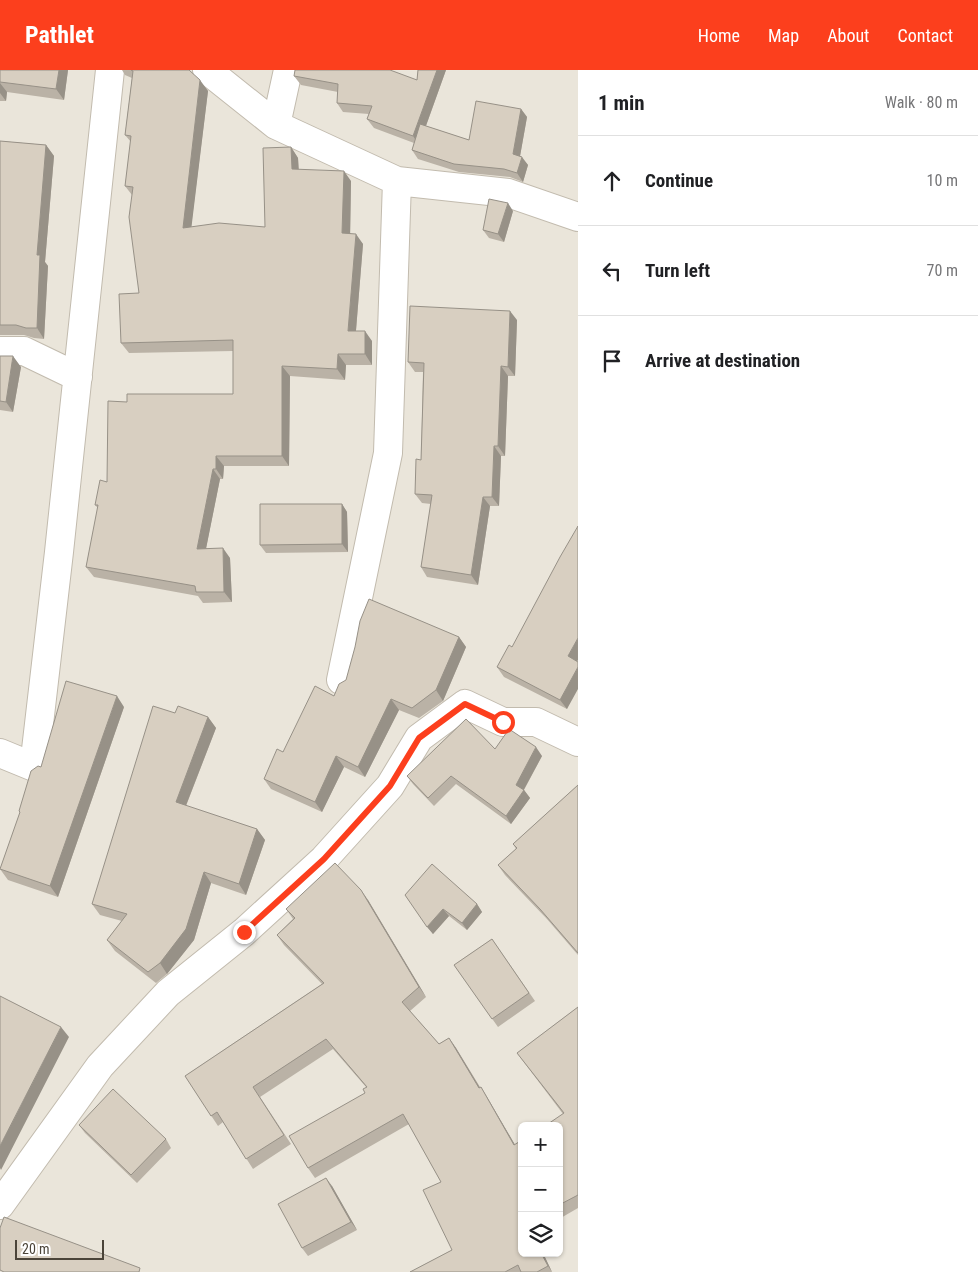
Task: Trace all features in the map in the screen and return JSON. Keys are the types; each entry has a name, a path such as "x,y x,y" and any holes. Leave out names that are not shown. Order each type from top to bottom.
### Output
{"street":[{"path":"0,753 34,767 110,70"},
{"path":"207,70 276,125 396,181 508,193 578,217"},
{"path":"276,125 288,70"},
{"path":"341,680 388,453 396,181"},
{"path":"0,351 24,351 78,377"},
{"path":"0,1205 100,1066 168,993 244,932 324,859 390,786 419,738 465,704 503,722 536,722 578,742"}],"shaded area":[{"path":"0,70 578,70 578,1272 0,1272"}],"building":[{"path":"0,70 59,70 56,89 0,82"},
{"path":"131,70 189,70 200,80 183,228 219,223 265,227 263,148 291,147 292,169 344,171 342,233 356,234 348,331 365,331 365,354 338,354 337,369 282,366 282,456 216,456 216,469 213,469 197,549 223,548 224,592 196,592 195,586 86,567 98,505 95,505 100,480 107,482 108,401 127,402 127,394 233,394 233,340 121,343 119,294 139,293 129,217 133,187 125,186 131,136 125,135 133,71"},
{"path":"295,70 390,70 417,80 418,70 437,70 413,136 367,119 372,106 337,103 338,84 294,76"},
{"path":"476,101 521,109 513,154 522,157 517,173 504,169 454,164 412,150 420,124 469,140"},
{"path":"0,141 46,145 37,255 40,255 37,328 0,325"},
{"path":"489,199 508,203 498,234 483,230"},
{"path":"410,306 510,311 508,367 501,366 498,446 494,446 492,497 483,497 471,575 421,567 432,495 415,494 416,459 421,460 424,363 408,362"},
{"path":"0,356 13,356 6,402 0,401"},
{"path":"260,504 342,504 342,544 260,545"},
{"path":"578,526 578,638 568,656 578,662 578,667 560,700 497,667 509,645 512,647"},
{"path":"369,599 459,637 436,690 412,708 391,699 358,767 336,756 315,802 264,779 277,749 283,752 315,686 334,696 339,684 346,680 360,621"},
{"path":"66,681 117,696 50,886 0,869 20,812 31,771 38,766 41,767"},
{"path":"153,706 175,713 178,706 208,717 176,802 257,829 239,884 204,872 186,929 160,963 148,972 107,940 127,914 92,904"},
{"path":"466,719 495,749 509,729 536,747 516,785 524,790 506,816 451,776 428,798 407,776"},
{"path":"578,785 578,953 498,865 517,848 513,844"},
{"path":"335,863 361,890 419,987 402,1002 439,1044 449,1038 479,1088 481,1087 514,1145 518,1142 518,1257 543,1257 548,1266 537,1272 521,1272 518,1265 505,1272 410,1272 452,1250 423,1190 441,1182 403,1114 308,1168 289,1136 365,1093 363,1089 367,1087 326,1039 253,1087 284,1135 246,1159 217,1112 211,1116 185,1076 324,983 277,935 295,918 286,909"},
{"path":"432,864 477,904 462,923 443,909 427,927 405,895"},
{"path":"492,939 529,993 492,1019 454,965"},
{"path":"0,996 61,1027 0,1146"},
{"path":"578,1007 578,1195 563,1203 563,1122 551,1122 564,1113 517,1053"},
{"path":"113,1089 166,1139 131,1175 79,1125"},
{"path":"326,1178 351,1222 302,1248 278,1204"},
{"path":"4,1217 140,1268 139,1272 4,1272 0,1270 0,1228"}],"route":[{"path":"244,932 324,859 390,786 419,738 465,704 503,722"}]}
